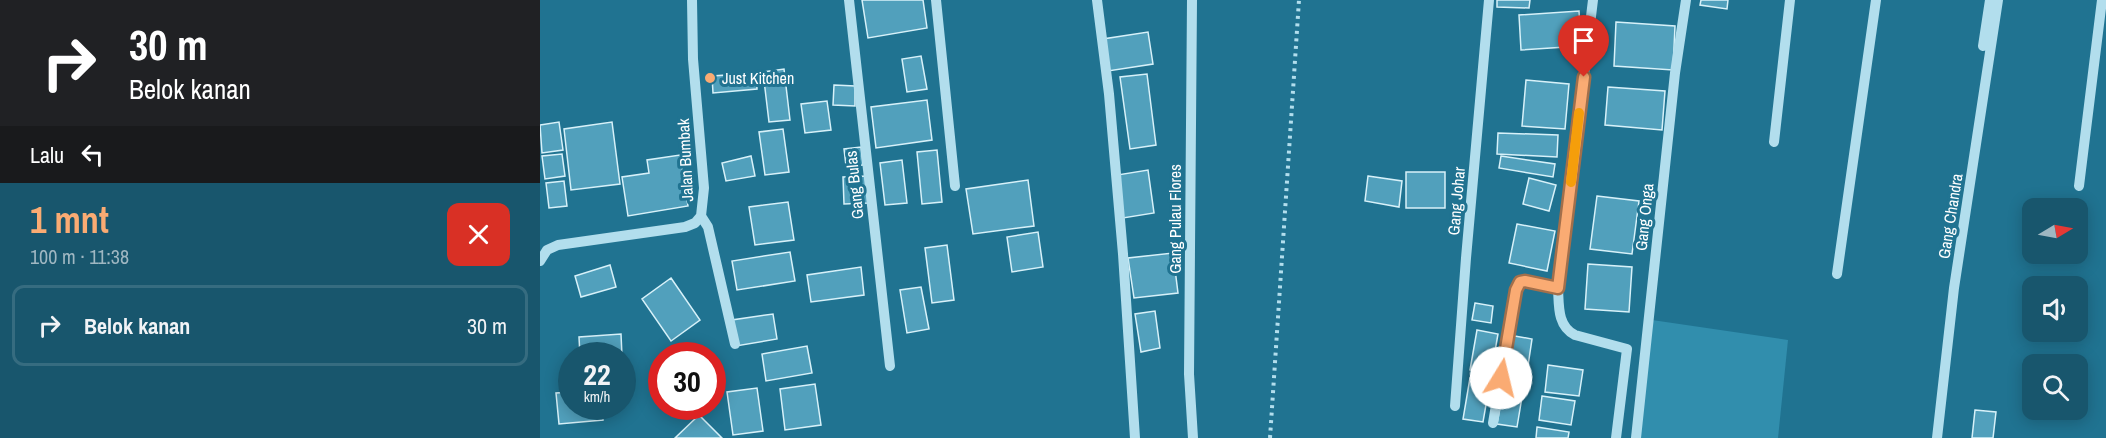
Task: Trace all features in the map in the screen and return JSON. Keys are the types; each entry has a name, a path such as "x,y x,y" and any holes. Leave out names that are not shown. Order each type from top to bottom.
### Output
{"street":[{"name":"Jalan Bumbak","path":"540,261 544,250 558,245 685,227 695,223 701,216 704,188 693,59 692,0"},
{"name":"Gang Bulas","path":"849,0 890,366"},
{"path":"936,0 955,186"},
{"path":"1097,0 1109,94 1123,254 1135,438"},
{"name":"Gang Pulau Flores","path":"1192,0 1189,374 1193,438"},
{"name":"Gang Johar","path":"1455,406 1489,0"},
{"path":"1593,0 1558,288 1561,318 1568,332 1627,349 1616,438"},
{"name":"Gang Onga","path":"1636,438 1675,73 1686,0"},
{"path":"1774,142 1790,0"},
{"path":"1837,274 1876,0"},
{"path":"1983,46 1990,0"},
{"name":"Gang Chandra","path":"1937,438 1954,288 1998,0"},
{"path":"2079,186 2102,0"},
{"path":"701,216 708,227 735,344"},
{"path":"1493,423 1516,290 1520,282 1525,281 1558,288"}],"path":[{"path":"1270,438 1299,0"}],"shaded area":[{"path":"1652,320 1788,340 1778,438 1631,438"}],"building":[{"path":"862,0 923,0 927,28 868,38"},
{"path":"1497,0 1530,0 1529,8 1497,7"},
{"path":"1701,0 1728,0 1727,9 1700,5"},
{"path":"1579,11 1581,46 1521,50 1519,15"},
{"path":"1616,22 1675,26 1673,70 1614,66"},
{"path":"1148,32 1153,64 1108,71 1103,39"},
{"path":"921,56 927,89 907,92 902,59"},
{"path":"784,69 790,120 769,122 763,72"},
{"path":"756,73 757,89 713,93 712,76"},
{"path":"1147,74 1156,145 1130,149 1120,77"},
{"path":"1526,80 1569,84 1565,129 1522,126"},
{"path":"834,85 855,86 855,106 833,105"},
{"path":"1608,87 1665,91 1662,130 1605,125"},
{"path":"927,100 932,140 876,148 871,107"},
{"path":"827,101 831,130 805,133 801,104"},
{"path":"559,122 563,150 542,153 540,125"},
{"path":"612,122 620,184 571,190 564,129"},
{"path":"783,129 789,172 765,175 759,132"},
{"path":"1498,133 1558,135 1557,157 1497,154"},
{"path":"861,147 863,165 846,166 844,149"},
{"path":"937,150 942,202 922,204 917,152"},
{"path":"562,154 565,176 545,179 542,156"},
{"path":"680,155 688,206 628,216 622,177 649,173 647,160"},
{"path":"751,156 755,176 726,181 722,163"},
{"path":"1501,156 1555,164 1553,177 1499,168"},
{"path":"902,160 907,203 885,205 880,163"},
{"path":"1148,170 1154,213 1123,218 1117,175"},
{"path":"1406,172 1445,172 1445,208 1406,208"},
{"path":"867,176 868,203 844,204 843,177"},
{"path":"1368,176 1402,181 1399,207 1365,201"},
{"path":"1529,178 1556,185 1549,211 1523,204"},
{"path":"1028,180 1034,226 973,234 966,189"},
{"path":"564,181 567,206 549,208 546,183"},
{"path":"1597,196 1639,201 1632,254 1590,249"},
{"path":"788,202 794,240 755,245 749,207"},
{"path":"1517,224 1555,231 1547,271 1509,263"},
{"path":"1038,232 1043,267 1012,272 1007,237"},
{"path":"947,245 954,300 932,303 925,248"},
{"path":"790,252 795,281 737,290 732,261"},
{"path":"1173,253 1178,293 1134,298 1128,258"},
{"path":"1588,264 1632,267 1629,312 1585,309"},
{"path":"610,265 616,287 581,297 575,276"},
{"path":"861,267 864,295 811,302 807,275"},
{"path":"671,278 700,320 671,341 642,299"},
{"path":"921,287 929,329 907,333 900,290"},
{"path":"1475,303 1493,306 1491,323 1472,320"},
{"path":"1155,311 1160,348 1141,352 1135,314"},
{"path":"773,314 777,339 736,346 732,320"},
{"path":"1477,330 1498,334 1491,374 1470,370"},
{"path":"621,334 621,342 579,342 579,337"},
{"path":"1509,335 1532,339 1526,379 1503,376"},
{"path":"807,346 812,373 766,381 762,354"},
{"path":"1548,365 1583,370 1579,396 1545,392"},
{"path":"1470,378 1490,382 1483,422 1463,419"},
{"path":"1505,381 1524,385 1517,427 1497,424"},
{"path":"815,384 821,425 785,430 780,389"},
{"path":"757,388 763,431 733,435 727,392"},
{"path":"1542,396 1575,401 1571,425 1539,420"},
{"path":"1975,410 1996,412 1993,438 1972,438"},
{"path":"559,420 603,420 559,424"},
{"path":"694,420 704,420 722,438 675,438"},
{"path":"1537,427 1569,432 1568,438 1536,438"}],"slow traffic":[{"path":"1571,182 1579,113"}],"place":[{"name":"Just Kitchen","path":"710,78"}],"route":[{"path":"1501,378 1516,290 1520,282 1558,288 1584,77"}]}
